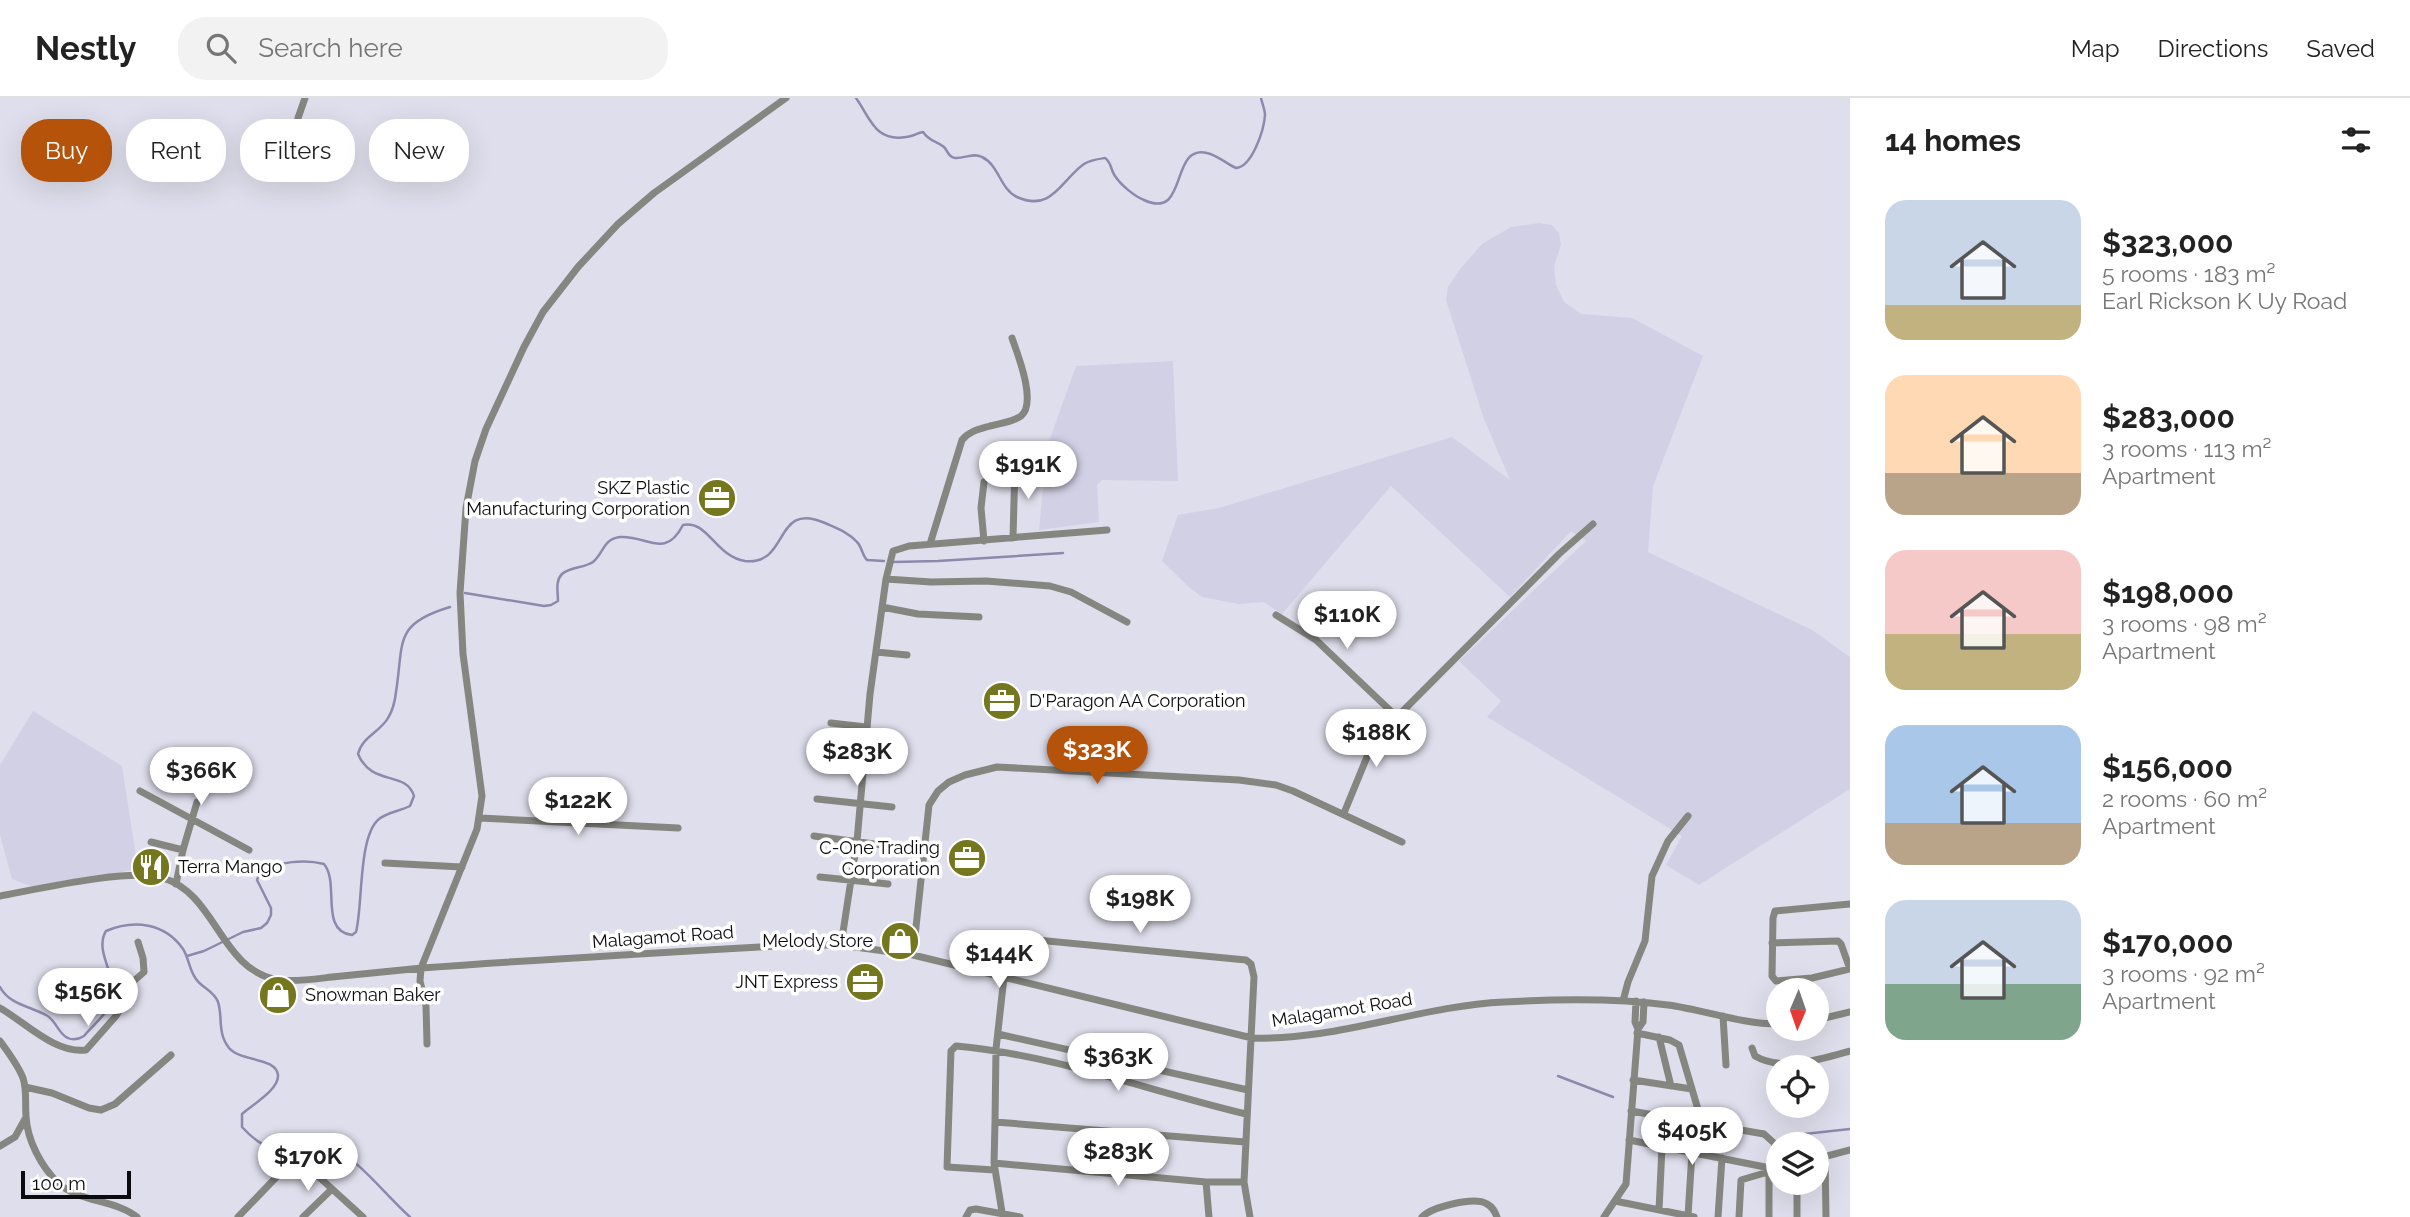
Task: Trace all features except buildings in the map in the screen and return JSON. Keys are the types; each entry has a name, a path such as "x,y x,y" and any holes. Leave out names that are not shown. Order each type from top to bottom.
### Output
{"street":[{"path":"298,118 305,98"},
{"path":"427,1044 421,968 480,818 481,782 463,654 460,593 468,495 475,461 486,429 543,312 578,267 618,224 654,193 786,98"},
{"path":"930,544 962,440 973,432 1013,420 1025,412 1027,407 1027,389 1012,338"},
{"path":"1013,538 1015,464"},
{"path":"984,482 981,508 984,541"},
{"path":"1344,813 1368,752 1396,716 1559,554 1593,524"},
{"path":"841,945 856,841 866,727 886,579 893,551 909,546 1107,530"},
{"path":"886,579 986,581 1050,586 1071,592 1127,622"},
{"path":"882,607 918,614 979,617"},
{"path":"1276,615 1316,640 1396,716"},
{"path":"876,652 907,655"},
{"path":"831,723 866,727"},
{"path":"822,760 862,765"},
{"path":"913,955 929,805 942,788 965,775 1008,767 1239,780 1276,785 1344,813 1402,842"},
{"path":"140,791 249,850"},
{"path":"817,799 892,807"},
{"path":"176,884 197,802"},
{"path":"1623,1001 1645,942 1652,876 1668,841 1688,816"},
{"path":"480,818 678,828"},
{"path":"814,836 882,845"},
{"path":"151,842 183,850"},
{"path":"385,863 462,867"},
{"name":"Malagamot Road","path":"0,895 136,875 160,877 176,884 200,905 233,953 253,971 280,980 421,968 793,945 841,945 913,955 1252,1038 1312,1034 1446,1008 1487,1003 1640,1002 1766,1022"},
{"path":"820,877 888,884"},
{"path":"1772,943 1838,941 1850,969 1801,980 1774,980 1772,976 1772,943 1774,913 1779,910 1850,904"},
{"path":"977,970 982,942 987,937 996,936 1246,960 1253,969 1254,977 1245,1114 1244,1182 1250,1217"},
{"path":"0,1008 57,1045 86,1050 116,1016 127,987 143,975 144,965 138,942"},
{"path":"1002,1212 995,1167 995,1122 996,1049 1004,977"},
{"path":"1604,1217 1626,1184 1638,1031 1635,1022 1640,1002"},
{"path":"1829,1017 1850,1012"},
{"path":"1723,1016 1726,1065"},
{"path":"1638,1031 1679,1045 1702,1123"},
{"path":"998,1034 1248,1090"},
{"path":"1659,1037 1671,1086"},
{"path":"0,1041 16,1065 25,1087 26,1118 36,1151 57,1181 77,1195 122,1208 136,1217"},
{"path":"1244,1182 1206,1182 995,1167 951,1169 947,1166 951,1048 956,1046 996,1049 1120,1078 1183,1099 1245,1114"},
{"path":"1752,1048 1759,1059 1783,1063 1810,1061 1850,1051"},
{"path":"25,1087 101,1110 115,1104 171,1055"},
{"path":"1633,1080 1692,1090"},
{"path":"1631,1111 1766,1136"},
{"path":"0,1146 15,1137 26,1118"},
{"path":"995,1122 1245,1142"},
{"path":"1629,1140 1766,1169"},
{"path":"1659,1210 1662,1147"},
{"path":"1829,1155 1850,1150"},
{"path":"1615,1201 1691,1216 1692,1152"},
{"path":"1718,1217 1722,1158"},
{"path":"237,1217 293,1161 304,1164 363,1217"},
{"path":"1739,1217 1741,1180 1766,1172"},
{"path":"1206,1182 1209,1217"},
{"path":"303,1217 332,1189"},
{"path":"1769,1195 1769,1217"},
{"path":"1797,1195 1797,1217"},
{"path":"1826,1195 1826,1217"},
{"path":"1422,1217 1436,1209 1477,1200 1491,1207 1497,1217"},
{"path":"966,1217 973,1209 1020,1217"}],"shaded area":[{"path":"1539,223 1552,225 1559,233 1561,245 1554,266 1556,285 1564,302 1581,314 1632,318 1703,356 1653,486 1648,552 1812,630 1850,657 1850,789 1699,885 1666,865 1682,836 1487,717 1501,701 1459,661 1586,541 1571,531 1510,597 1391,486 1282,614 1264,602 1239,604 1202,597 1162,561 1178,515 1219,508 1452,437 1510,480 1484,419 1446,300 1448,287 1482,244 1511,227"},
{"path":"1173,361 1178,481 1102,480 1097,485 1099,522 1039,530 1047,447 1076,366"},
{"path":"33,711 122,766 138,869 33,887 12,879 0,835 0,765"}],"waterway":[{"path":"856,98 870,121 887,136 908,137 923,132 953,157 982,157 1017,197 1029,201 1048,198 1084,164 1105,158 1115,176 1128,190 1144,200 1158,204 1167,200 1174,192 1182,169 1195,153 1211,154 1236,168 1247,161 1260,138 1264,122 1265,113 1261,98"},
{"path":"465,593 551,605 558,601 558,583 562,574 593,562 610,540 630,537 662,544 676,535 683,525 699,528 726,553 745,561 759,560 769,554 789,526 797,520 808,518 825,523 850,536 859,544 867,560 884,561"},
{"path":"893,562 1063,553"},
{"path":"187,956 204,951 243,932 261,928 267,923 271,908 257,880 261,870 284,863 324,864 328,872 336,925 342,932 352,935 356,932 364,855 372,828 379,819 410,806 414,796 404,783 372,771 358,754 363,743 385,723 394,705 402,648 410,628 432,613 450,607"},
{"path":"0,987 14,1001 49,1017 65,1036 78,1039 99,1020 112,1002 113,984 103,948 106,931 138,925 158,929 167,934 183,949 196,979 216,998 223,1037 229,1048 241,1056 265,1062 276,1069 277,1081 264,1097 242,1114 242,1127 256,1140 268,1146 288,1148 319,1144 332,1148 353,1161 410,1217"},
{"path":"1558,1076 1613,1097"},
{"path":"1822,1132 1850,1129"}],"place":[{"name":"SKZ Plastic Manufacturing Corporation","path":"717,498"},
{"name":"D'Paragon AA Corporation","path":"1002,701"},
{"name":"C-One Trading Corporation","path":"967,858"},
{"name":"Terra Mango","path":"151,867"},
{"name":"Melody Store","path":"900,941"},
{"name":"JNT Express","path":"865,982"},
{"name":"Snowman Baker","path":"278,995"}]}
